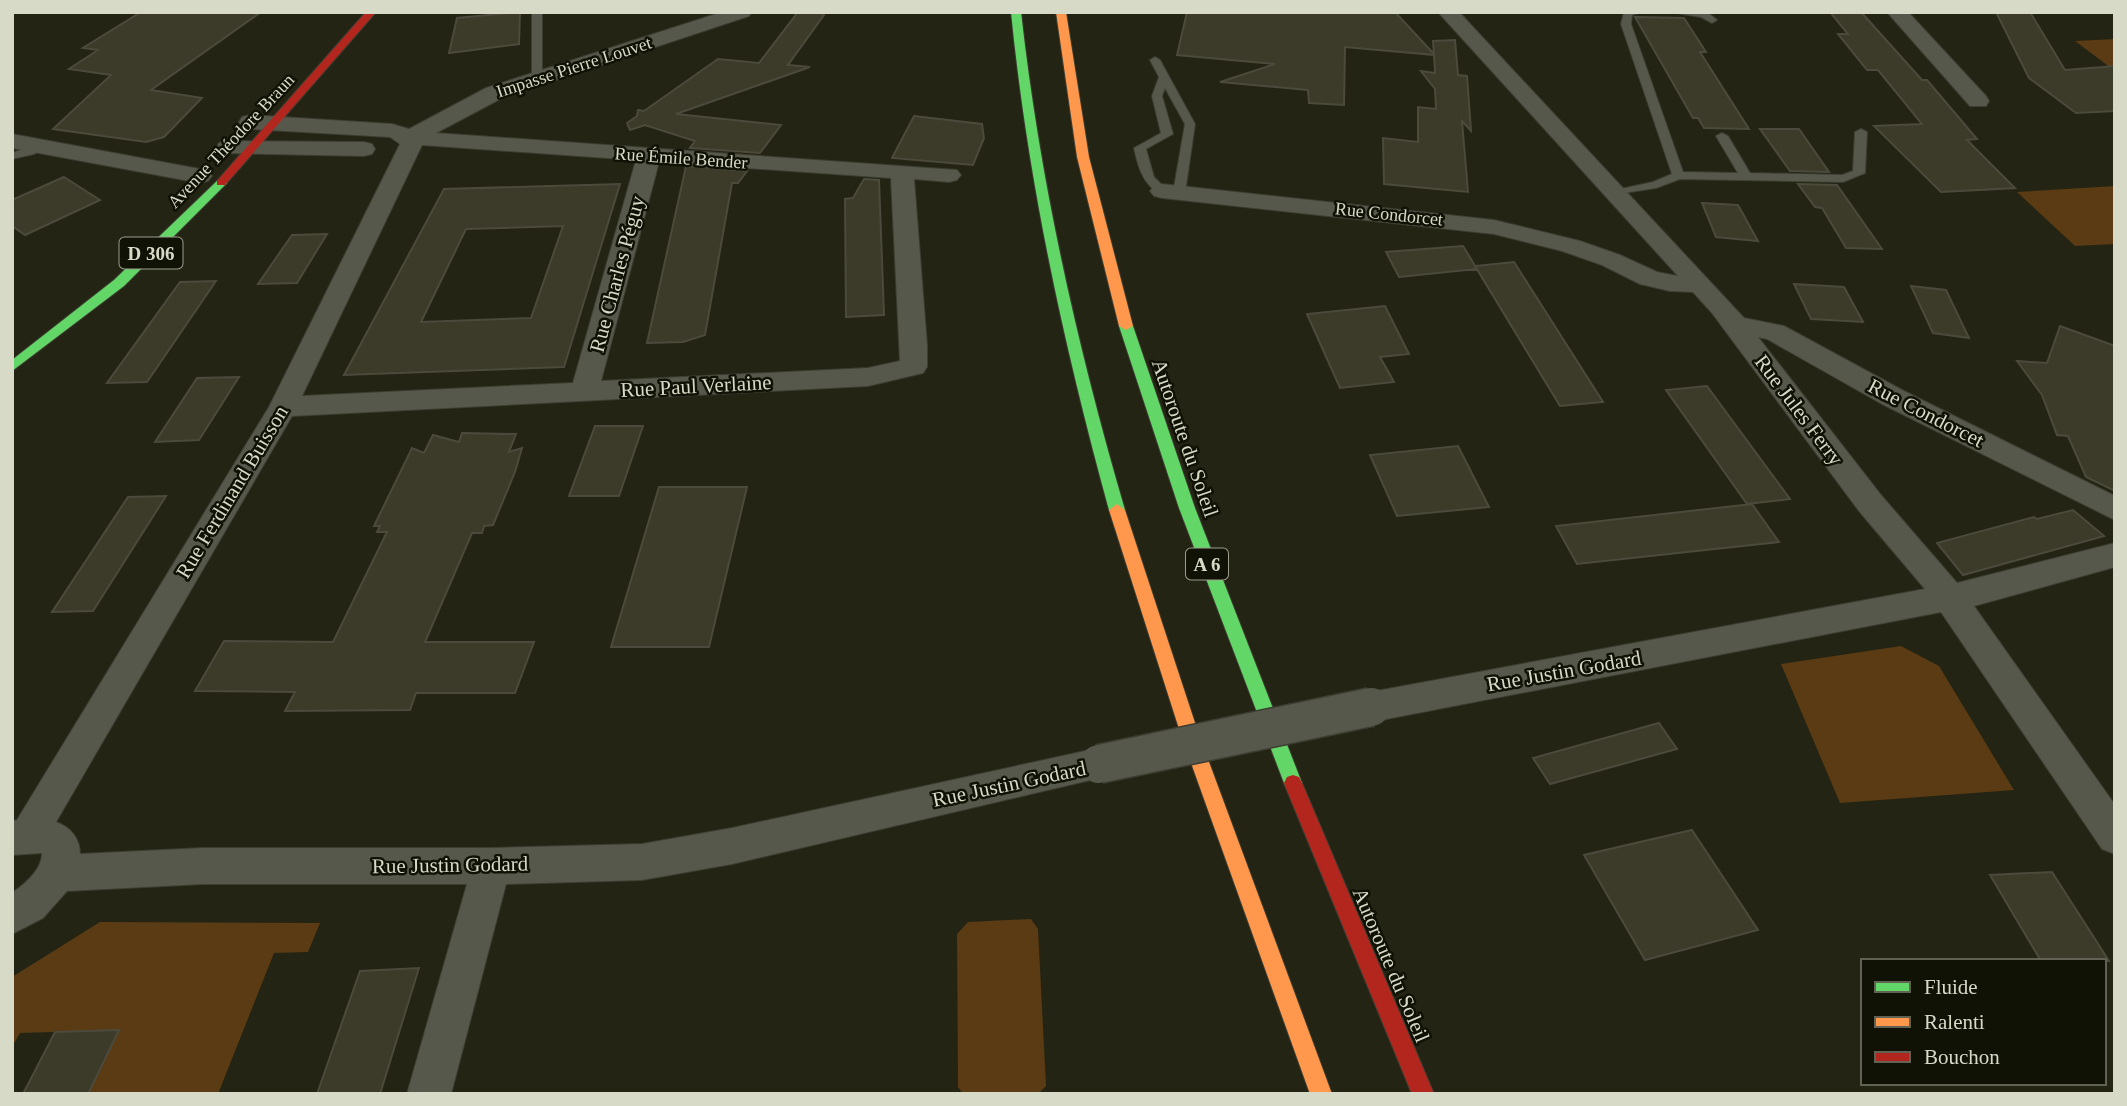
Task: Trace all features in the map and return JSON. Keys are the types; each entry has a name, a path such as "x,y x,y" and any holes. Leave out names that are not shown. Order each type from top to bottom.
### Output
{"main road":[{"path":"314,52 350,12"},
{"name":"Avenue Théodore Braun","path":"12,367 87,311 151,253 276,124 371,12"},
{"path":"1017,12 1024,103 1048,248 1102,461 1169,675 1220,822 1321,1094"},
{"name":"Autoroute du Soleil","path":"1061,12 1069,89 1088,186 1139,372 1242,659 1423,1094"},
{"name":"Avenue Théodore Braun","path":"184,195 268,102"}],"street":[{"name":"Impasse Pierre Louvet","path":"414,138 446,117 494,93 742,12"},
{"name":"Rue Jules Ferry","path":"1448,12 1736,327 1870,503 1949,597 2115,837"},
{"path":"1896,12 1978,101"},
{"name":"Rue Émile Bender","path":"250,122 392,131 414,138 649,156 949,175"},
{"name":"Rue Émile Bender","path":"227,148 374,149 414,138"},
{"name":"Rue Ferdinand Buisson","path":"21,836 283,407 414,138"},
{"path":"12,141 164,171 184,195"},
{"name":"Rue Charles Péguy","path":"584,393 649,156"},
{"name":"Rue Paul Verlaine","path":"283,407 868,377 913,367 915,345 902,172"},
{"name":"Rue Condorcet","path":"1170,192 1482,225 1539,237 1611,260 1649,278 1670,283 1692,276"},
{"name":"Rue Condorcet","path":"1736,327 1753,327 1775,332 1892,397 2115,509"},
{"path":"1949,597 2115,555"},
{"name":"Rue Justin Godard","path":"59,873 203,866 491,866 642,862 732,846 1099,764 1371,707 1949,597"},
{"path":"12,915 35,902 49,887 59,873 63,859 61,847 55,839 44,834 21,836"},
{"path":"429,1094 491,866"}],"lane":[{"path":"537,12 537,79"},
{"path":"1637,12 1628,13 1626,24 1678,175"},
{"path":"1675,12 1703,14 1712,20"},
{"path":"1155,60 1164,76 1189,124 1170,192 1153,186 1145,172 1140,148 1167,134 1157,96 1164,76"},
{"path":"1615,193 1657,185 1678,175 1843,179 1859,173 1861,132"},
{"path":"1722,136 1746,177"},
{"path":"12,156 30,152 43,145"}],"shaded area":[{"path":"2115,39 2115,71 2075,41"},
{"path":"2115,186 2115,244 2075,246 2017,192"},
{"path":"1901,646 1939,666 2014,790 1840,803 1781,664"},
{"path":"1031,919 1038,929 1046,1086 1038,1094 963,1094 958,1087 957,934 968,922"},
{"path":"100,922 320,923 308,952 274,953 218,1094 88,1094 118,1030 20,1033 12,1047 12,977"}],"building":[{"path":"141,12 261,12 151,90 202,98 164,137 146,142 53,129 111,75 69,69 98,50 83,48"},
{"path":"520,12 519,44 449,53 457,18"},
{"path":"798,12 820,12 824,15 788,65 810,67 676,114 781,125 760,153 690,148 695,141 645,125 630,130 627,123 637,116 638,110 644,111 718,59 759,63"},
{"path":"1187,12 1395,12 1434,54 1433,41 1455,40 1458,75 1467,76 1471,131 1462,121 1468,192 1384,184 1383,138 1418,142 1418,107 1436,109 1435,89 1421,71 1435,73 1434,55 1345,47 1344,105 1309,103 1308,90 1220,82 1275,64 1177,55"},
{"path":"1830,12 1861,12 1922,80 1927,80 1977,139 1967,140 2015,188 1941,192 1874,126 1922,124 1878,70 1867,70 1838,34 1848,34"},
{"path":"1996,12 2030,12 2065,70 2115,66 2115,111 2076,113 2029,78"},
{"path":"1635,17 1684,18 1706,52 1700,52 1749,129 1704,128 1698,118 1693,118"},
{"path":"914,116 982,124 984,138 973,165 892,158"},
{"path":"1760,129 1799,129 1829,172 1790,171"},
{"path":"686,166 747,171 738,183 732,183 705,335 683,342 647,343"},
{"path":"64,177 100,200 25,235 12,226 12,200"},
{"path":"864,179 879,180 884,315 846,317 845,199 853,198"},
{"path":"620,184 564,367 344,375 444,189","holes":["563,226 531,318 421,322 466,229"]},
{"path":"1798,184 1837,185 1882,249 1846,248 1822,208 1815,207"},
{"path":"1702,203 1738,205 1758,241 1716,237"},
{"path":"327,234 297,283 258,284 292,235"},
{"path":"1463,246 1477,269 1399,277 1386,252"},
{"path":"1514,262 1603,402 1560,406 1475,266"},
{"path":"216,281 147,382 107,383 180,282"},
{"path":"1794,284 1844,287 1863,322 1811,319"},
{"path":"1911,286 1946,290 1969,338 1933,333"},
{"path":"1385,306 1409,354 1380,357 1394,382 1340,388 1307,314"},
{"path":"2060,326 2115,346 2115,491 2086,477 2068,436 2057,435 2042,395 2017,361 2047,363"},
{"path":"239,377 199,440 155,442 197,378"},
{"path":"1707,386 1790,499 1747,504 1666,390"},
{"path":"595,426 643,426 619,496 569,496"},
{"path":"462,433 516,434 509,452 522,448 493,525 484,526 482,533 472,533 425,642 534,642 515,693 416,693 410,710 285,711 295,692 195,691 224,641 333,642 387,532 377,532 380,526 374,526 412,448 424,453 433,435 459,442"},
{"path":"1458,446 1489,507 1397,516 1370,455"},
{"path":"659,487 747,487 709,647 611,647"},
{"path":"166,496 93,611 52,612 128,497"},
{"path":"1752,504 1779,542 1577,564 1556,526"},
{"path":"2073,510 2104,536 1963,575 1937,543 2034,517 2037,519"},
{"path":"1659,723 1677,749 1550,784 1533,758"},
{"path":"1692,830 1758,930 1645,960 1584,855"},
{"path":"2052,872 2109,961 2040,959 1990,875"},
{"path":"419,968 380,1094 317,1094 360,971"},
{"path":"119,1030 88,1094 23,1094 55,1032"}],"traffic: fast":[{"path":"1016,12 1031,139 1054,264 1083,387 1117,510"},
{"path":"12,367 119,283 221,183"},
{"path":"1126,326 1187,508 1293,783"}],"traffic: slow":[{"path":"1061,12 1083,157 1126,326"},
{"path":"1117,510 1190,735 1321,1094"}],"traffic: jam":[{"path":"221,183 371,12"},
{"path":"1293,783 1423,1094"}]}
